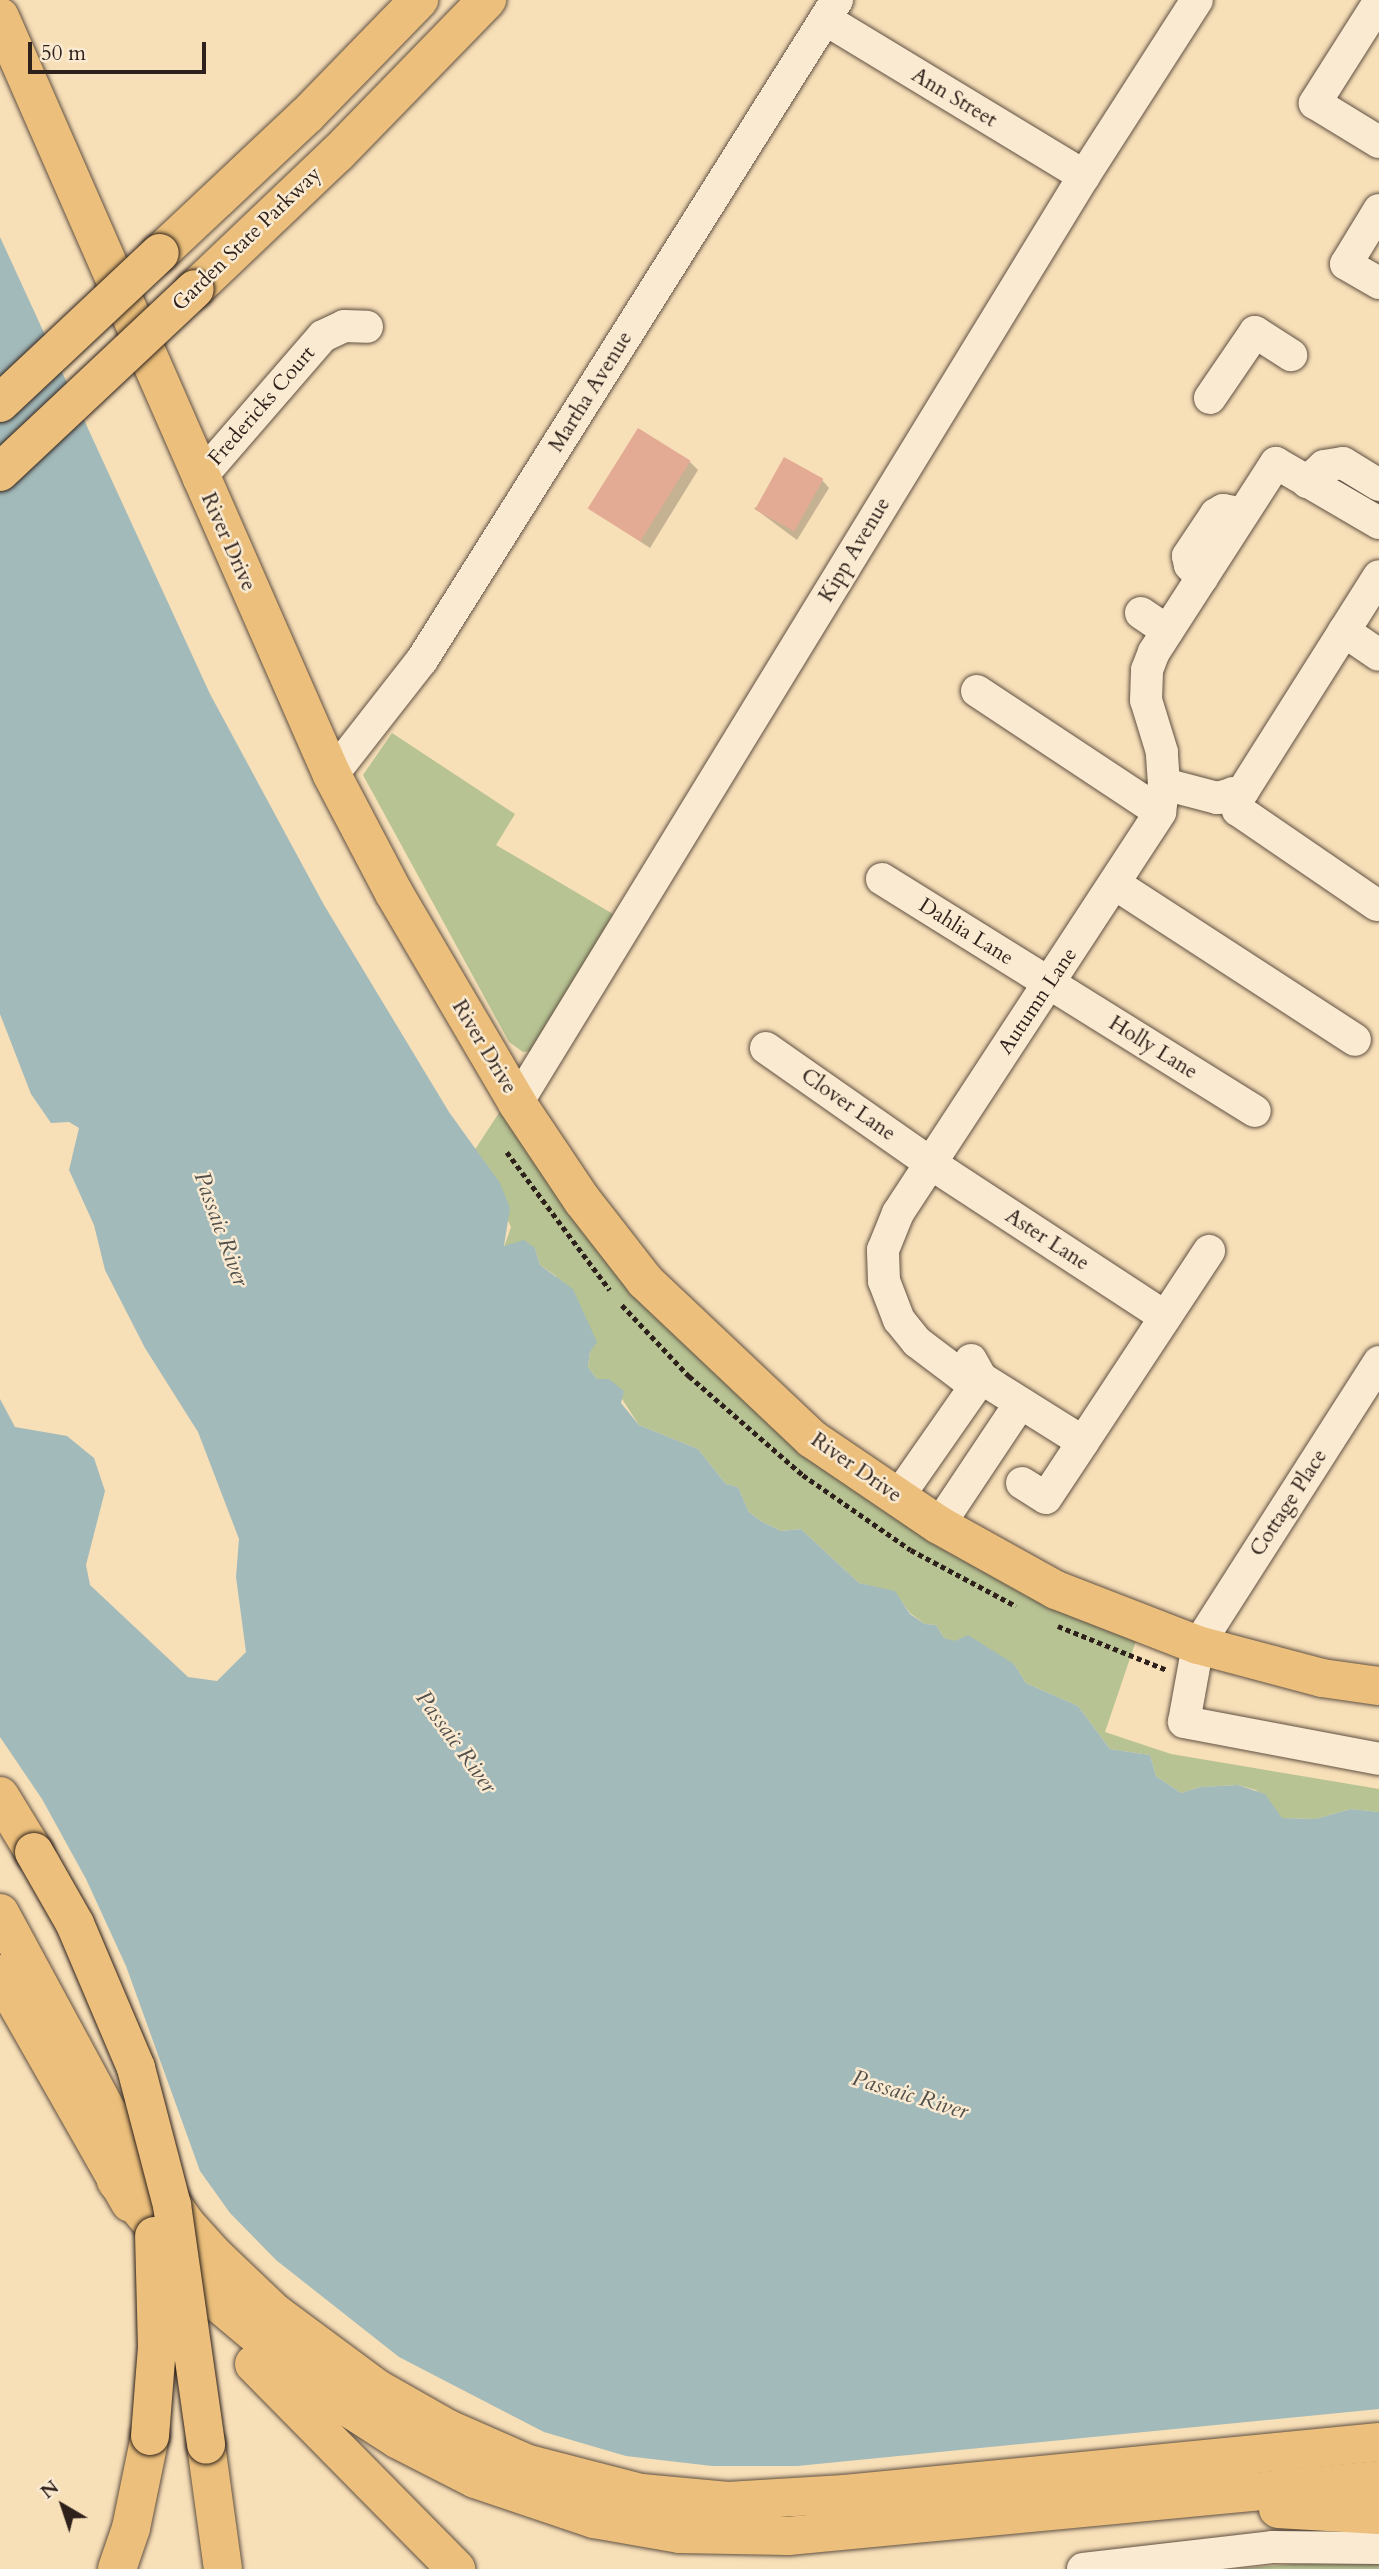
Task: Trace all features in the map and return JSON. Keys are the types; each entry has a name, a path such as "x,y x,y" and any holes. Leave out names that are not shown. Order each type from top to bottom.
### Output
{"main road":[{"path":"0,403 306,115 419,0"},
{"name":"Garden State Parkway","path":"0,472 338,153 487,0"},
{"name":"River Drive","path":"0,18 199,479 332,775 394,893 517,1103 582,1200 645,1281 812,1440 939,1525 1056,1590 1198,1645 1322,1678 1379,1686"},
{"path":"0,1796 75,1923 136,2068 172,2204 223,2569"},
{"path":"34,1852 71,1925 103,2003 147,2170 156,2274 150,2437 131,2528 117,2569"},
{"path":"0,1913 107,2111 186,2224 214,2255 275,2313 376,2388 448,2429 527,2464 641,2493 728,2501 845,2494 1379,2442"},
{"path":"0,1974 116,2181 172,2266 227,2335 456,2569"},
{"path":"116,2181 193,2276 253,2336 359,2416 465,2474 558,2510 638,2528 727,2537 1225,2509 1379,2515"},
{"path":"853,2531 1379,2480"}],"street":[{"name":"Kipp Avenue","path":"517,1103 1084,176 1197,0"},
{"path":"1379,2 1315,103 1379,142"},
{"name":"Ann Street","path":"831,10 1084,176"},
{"name":"Martha Avenue","path":"332,775 422,660 831,10"},
{"path":"1379,210 1346,264 1379,283"},
{"name":"Fredericks Court","path":"199,479 323,336 344,326 367,327"},
{"path":"1210,398 1255,332 1291,355"},
{"path":"1162,798 1161,752 1146,699 1147,670 1168,631 1276,463 1379,523"},
{"path":"1307,482 1324,466 1343,463 1379,485"},
{"path":"977,691 1162,798 1217,798 1243,791 1379,576"},
{"path":"1141,613 1168,631"},
{"path":"1344,631 1379,655"},
{"path":"1233,793 1238,810 1377,905"},
{"name":"Autumn Lane","path":"1083,1442 1019,1405 981,1378 972,1360 918,1309 903,1273 898,1213 1115,884 1162,798"},
{"name":"Dahlia Lane","path":"882,879 1050,984"},
{"path":"1115,884 1355,1040"},
{"name":"Holly Lane","path":"1050,984 1255,1111"},
{"name":"Clover Lane","path":"766,1048 930,1163"},
{"name":"Aster Lane","path":"930,1163 1165,1317"},
{"path":"1021,1483 1046,1498 1209,1251"},
{"name":"Cottage Place","path":"1198,1645 1379,1362"},
{"path":"898,1497 981,1378"},
{"path":"939,1525 1019,1405"},
{"path":"1198,1645 1184,1723 1379,1759"},
{"path":"1083,2569 1272,2547 1379,2548"}],"green space":[{"path":"392,733 515,814 496,845 618,917 531,1051 523,1052 509,1042 363,775"},
{"path":"512,1093 645,1281 812,1439 1142,1623 1105,1732 1171,1754 1379,1789 1379,1812 1351,1809 1315,1819 1282,1818 1256,1790 1238,1785 1200,1787 1181,1793 1156,1776 1150,1755 1110,1749 1078,1706 1026,1683 1014,1664 944,1638 936,1625 925,1624 910,1613 895,1592 859,1583 801,1529 781,1531 761,1521 749,1512 738,1487 726,1484 698,1449 639,1425 609,1379 597,1379 588,1367 590,1352 556,1276 540,1265 535,1248 504,1247 511,1227 474,1151"},
{"path":"1378,2557 1379,2569 1234,2569"}],"water":[{"name":"Passaic River","path":"0,237 210,694 324,905 449,1112 500,1183 510,1208 504,1246 524,1240 535,1248 540,1265 573,1289 597,1342 590,1352 588,1367 597,1379 609,1379 624,1391 621,1403 639,1425 698,1449 726,1484 738,1487 749,1512 761,1521 781,1531 801,1529 859,1583 895,1591 910,1614 925,1624 936,1625 944,1638 955,1641 968,1635 1014,1664 1026,1683 1078,1706 1110,1749 1150,1755 1156,1776 1181,1793 1200,1787 1238,1785 1265,1794 1282,1818 1315,1819 1351,1809 1379,1812 1379,2409 797,2466 712,2466 626,2456 544,2432 399,2357 276,2260 230,2213 200,2171 126,1966 86,1879 42,1799 0,1737 0,1399 15,1427 67,1436 94,1458 105,1491 86,1565 90,1585 188,1677 217,1681 246,1652 236,1577 239,1539 198,1432 145,1348 105,1270 94,1225 69,1170 79,1128 69,1122 51,1123 31,1094 0,1014"}],"building":[{"path":"638,428 691,461 640,541 588,509"},
{"path":"784,457 823,479 794,531 755,509"}]}
